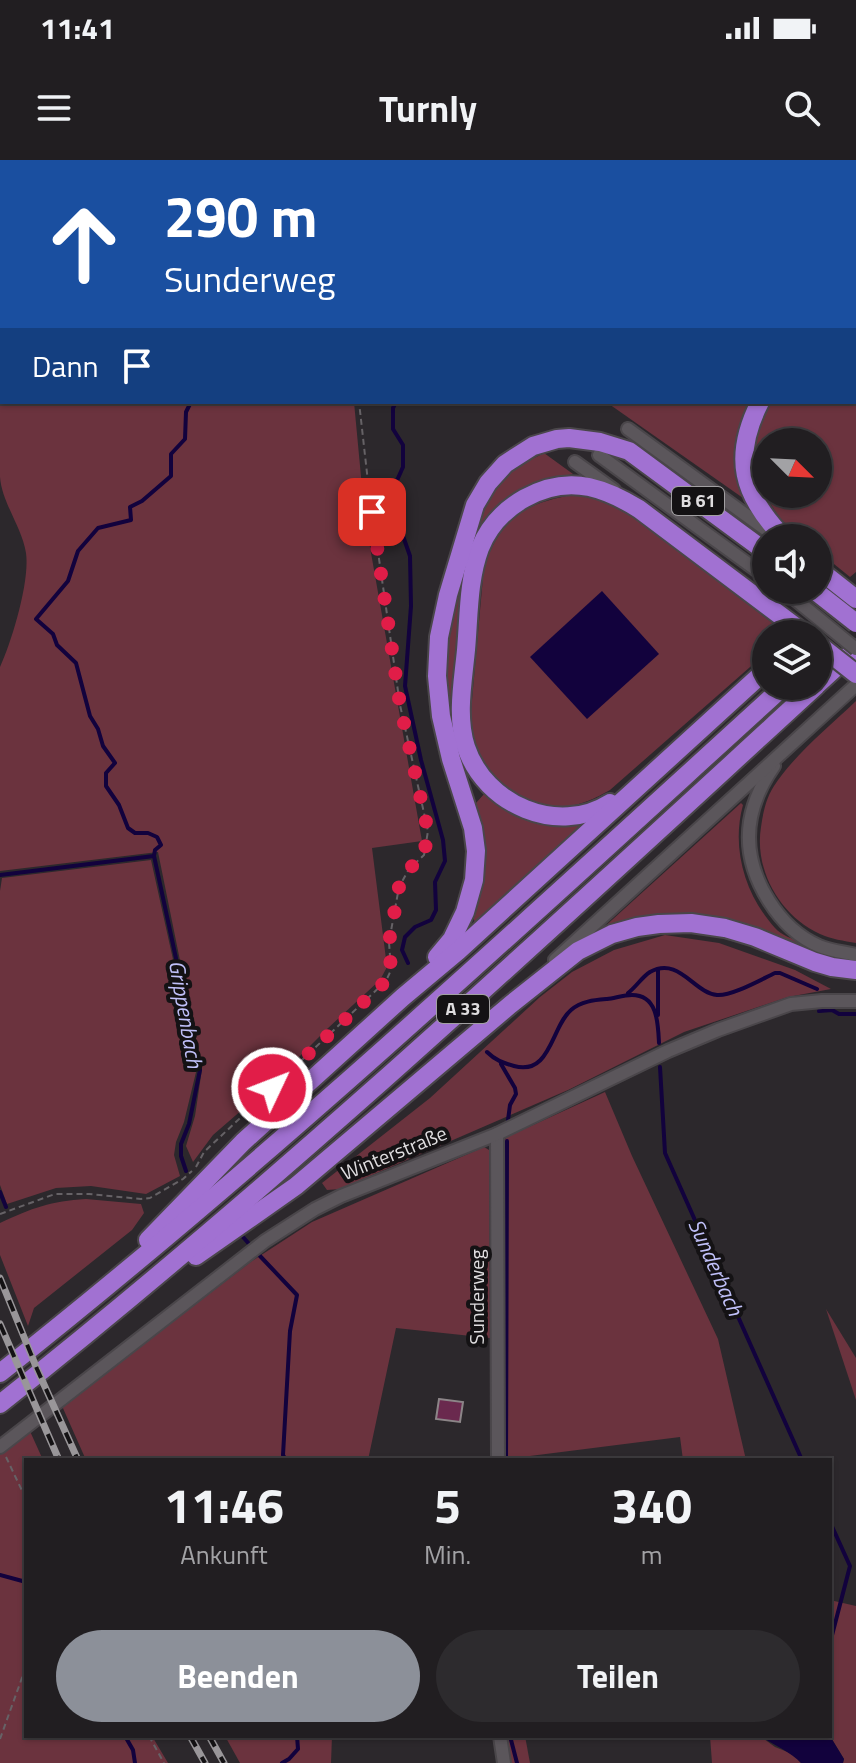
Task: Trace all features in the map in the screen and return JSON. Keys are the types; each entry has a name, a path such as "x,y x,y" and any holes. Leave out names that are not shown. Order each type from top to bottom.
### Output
{"highway":[{"path":"759,404 749,422 744,461 752,496 770,524"},
{"name":"B 61","path":"403,997 452,939 465,912 474,880 476,851 473,828 451,759 441,716 437,676 439,637 448,595 475,505 488,483 505,464 533,446 557,439 600,442 629,451 752,542"},
{"path":"645,779 602,808 565,817 535,812 497,794 472,763 460,721 471,583 481,545 503,514 529,495 566,485 601,490 639,509 787,620"},
{"path":"832,580 856,599"},
{"path":"821,620 856,588"},
{"path":"832,604 856,622 832,643"},
{"name":"A 33","path":"832,671 856,649"},
{"path":"832,655 856,674"},
{"path":"92,1301 243,1142 752,683"},
{"name":"A 33","path":"0,1373 92,1301 253,1165 768,700"},
{"name":"A 33","path":"0,1404 102,1323 399,1067 801,700"},
{"path":"102,1323 296,1186 510,1005 578,951 612,934 659,924 691,923 725,928 815,962 856,970"}],"street":[{"path":"628,429 759,524"},
{"name":"B 61","path":"599,455 752,567"},
{"path":"575,462 639,509"},
{"path":"800,604 856,649"},
{"path":"510,1005 590,926 856,685"},
{"path":"799,736 763,782 752,810 749,853 754,873 763,892 786,924 819,946 856,955"},
{"name":"Winterstraße","path":"0,1447 265,1241 341,1196 497,1134 668,1051 767,1012 791,1004 856,1001"},
{"name":"Sunderweg","path":"497,1134 498,1458"},
{"path":"500,1738 504,1763"}],"path":[{"path":"0,1214 55,1194 150,1198 183,1179 195,1169 204,1152 386,981 391,970 389,942 399,887 409,869 424,855 428,831 400,705 359,404"},
{"path":"0,1447 24,1495"},
{"path":"0,1739 23,1675 24,1662"},
{"path":"150,1738 164,1763"}],"shaded area":[{"path":"0,404 354,404 365,519 422,841 372,848 387,967 380,980 273,1083 213,1135 193,1162 186,1146 195,1116 202,1069 158,852 0,871 0,667 19,611 27,565 24,543 4,496 0,477"},
{"path":"609,404 752,404 746,496 743,498"},
{"path":"772,404 856,404 856,572 850,577 832,562 832,524 786,524 773,508 832,508 832,428 759,428"},
{"path":"544,453 573,474 545,481 514,495 484,524 452,709 449,709 447,659 450,623 467,554 485,508 507,475 519,465"},
{"path":"583,496 598,499 632,516 769,620 752,620 752,665 610,790 587,801 563,807 538,804 504,788 480,759 470,722 484,566 497,537 514,518 550,500"},
{"path":"602,591 659,654 587,719 530,657"},
{"path":"856,701 856,943 820,934 793,916 782,904 766,875 760,843 764,811 782,774"},
{"path":"485,793 508,810 530,820 553,824 584,823 475,923 473,916 484,852 476,803"},
{"path":"741,803 740,854 749,886 775,928 802,943 803,951 758,931 602,929"},
{"path":"151,860 197,1068 176,1142 174,1155 180,1176 146,1194 91,1186 56,1188 7,1204 0,1185 2,878"},
{"path":"665,935 719,943 795,970 831,989 788,997 684,1032 568,1090 340,1189 327,1190 322,1183 430,1098 540,997 572,972 614,950"},
{"path":"605,1092 718,1339 746,1458 683,1458 680,1437 504,1458 502,1143 507,1137"},
{"path":"484,1147 489,1150 490,1338 396,1328 368,1458 85,1458 62,1406 252,1261 312,1222"},
{"path":"86,1199 141,1204 144,1213 132,1230 34,1308 28,1326 0,1255 0,1223 42,1206"},
{"path":"826,1309 856,1358 856,1400"},
{"path":"29,1429 42,1458 24,1458 24,1738 153,1738 168,1763 0,1763 0,1454"},
{"path":"832,1600 856,1606 856,1763 843,1763 844,1759 831,1738"},
{"path":"226,1738 332,1738 331,1763 240,1763"},
{"path":"505,1738 525,1738 530,1763 509,1763"},
{"path":"710,1738 763,1738 795,1755 801,1763 712,1763"},
{"path":"763,1738 831,1738 844,1759 843,1763 801,1763"}],"building":[{"path":"439,1399 463,1402 460,1422 436,1419"}],"waterway":[{"name":"Grippenbach","path":"186,1171 181,1144 189,1124 200,1070 154,856 161,845 157,837 135,833 128,828 119,805 106,786 106,773 115,763 103,746 90,716 76,663 57,645 53,634 36,619 68,581 78,551 98,528 131,520 130,507 142,501 171,476 171,454 185,439 186,412 190,404"},
{"name":"Sunderbach","path":"395,404 393,429 403,445 403,467 390,496 393,516 410,556 411,606 405,686 443,840 445,861 435,882 436,910 431,920 415,927 405,937 402,950 408,963"},
{"name":"Grippenbach","path":"0,875 154,856"},
{"path":"628,993 647,974 660,968 678,972 717,995 738,990 775,973 817,989"},
{"path":"658,970 658,1015"},
{"name":"Sunderbach","path":"487,1052 499,1061 514,1066 536,1064 549,1048 564,1018 575,1007 629,995 641,996 652,1005 659,1043"},
{"path":"819,1011 856,1014"},
{"name":"Sunderbach","path":"501,1064 516,1094 510,1105 508,1120"},
{"name":"Sunderbach","path":"660,1067 665,1153 801,1458"},
{"name":"Sunderbach","path":"506,1458 507,1141"},
{"name":"Grippenbach","path":"0,1192 6,1207"},
{"path":"243,1237 250,1245"},
{"name":"Grippenbach","path":"260,1256 297,1295 290,1331 285,1458"},
{"name":"Sunderbach","path":"832,1526 850,1566 832,1635"},
{"path":"0,1575 24,1581"},
{"path":"126,1738 133,1750 135,1763"},
{"name":"Grippenbach","path":"282,1763 298,1749 297,1738"},
{"name":"Sunderbach","path":"511,1738 517,1763"}],"railway":[{"path":"0,1278 77,1458"},
{"path":"0,1324 58,1458"},
{"path":"191,1738 205,1763"},
{"path":"210,1738 224,1763"}],"route":[{"path":"272,1088 386,981 392,963 389,942 399,887 409,869 424,855 428,831 400,705 372,512"}]}
